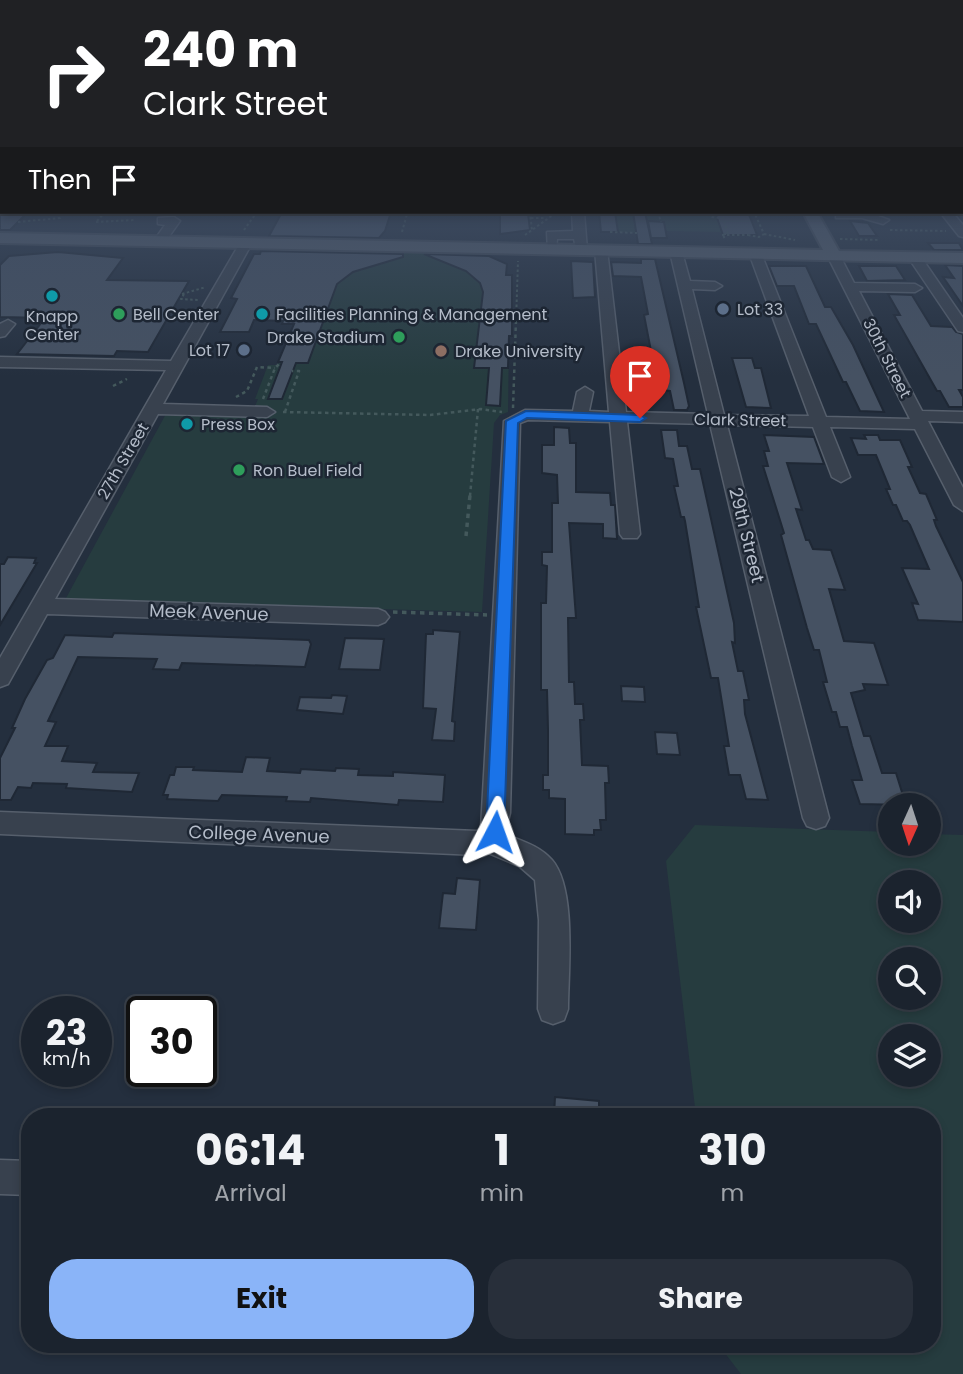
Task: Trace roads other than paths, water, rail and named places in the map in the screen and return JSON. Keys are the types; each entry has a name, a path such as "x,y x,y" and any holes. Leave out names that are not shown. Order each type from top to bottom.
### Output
{"main road":[{"path":"542,248 558,254 569,248"},
{"path":"595,248 755,253 819,248"},
{"path":"840,248 903,259 963,258"}],"street":[{"name":"27th Street","path":"0,678 153,409 238,248"},
{"name":"30th Street","path":"834,248 851,289 963,505"},
{"path":"600,250 630,534"},
{"name":"29th Street","path":"676,252 816,818"},
{"path":"755,253 841,477"},
{"path":"903,259 963,328"},
{"path":"684,285 715,286"},
{"path":"851,289 914,291"},
{"path":"0,362 176,366"},
{"path":"580,416 585,392"},
{"path":"153,409 265,406"},
{"name":"Clark Street","path":"487,840 495,832 497,813 513,411 618,418 818,422 963,417"},
{"name":"Meek Avenue","path":"40,606 383,615"},
{"name":"College Avenue","path":"0,823 477,843 487,840"},
{"path":"487,840 529,858 546,874 552,894 553,1009"},
{"path":"0,1177 21,1178"}],"place":[{"name":"Knapp Center","path":"52,296"},
{"name":"Lot 33","path":"723,309"},
{"name":"Bell Center","path":"119,314"},
{"name":"Facilities Planning & Management","path":"262,314"},
{"name":"Drake Stadium","path":"399,337"},
{"name":"Lot 17","path":"244,350"},
{"name":"Drake University","path":"441,351"},
{"name":"Press Box","path":"187,424"},
{"name":"Ron Buel Field","path":"239,470"}]}
